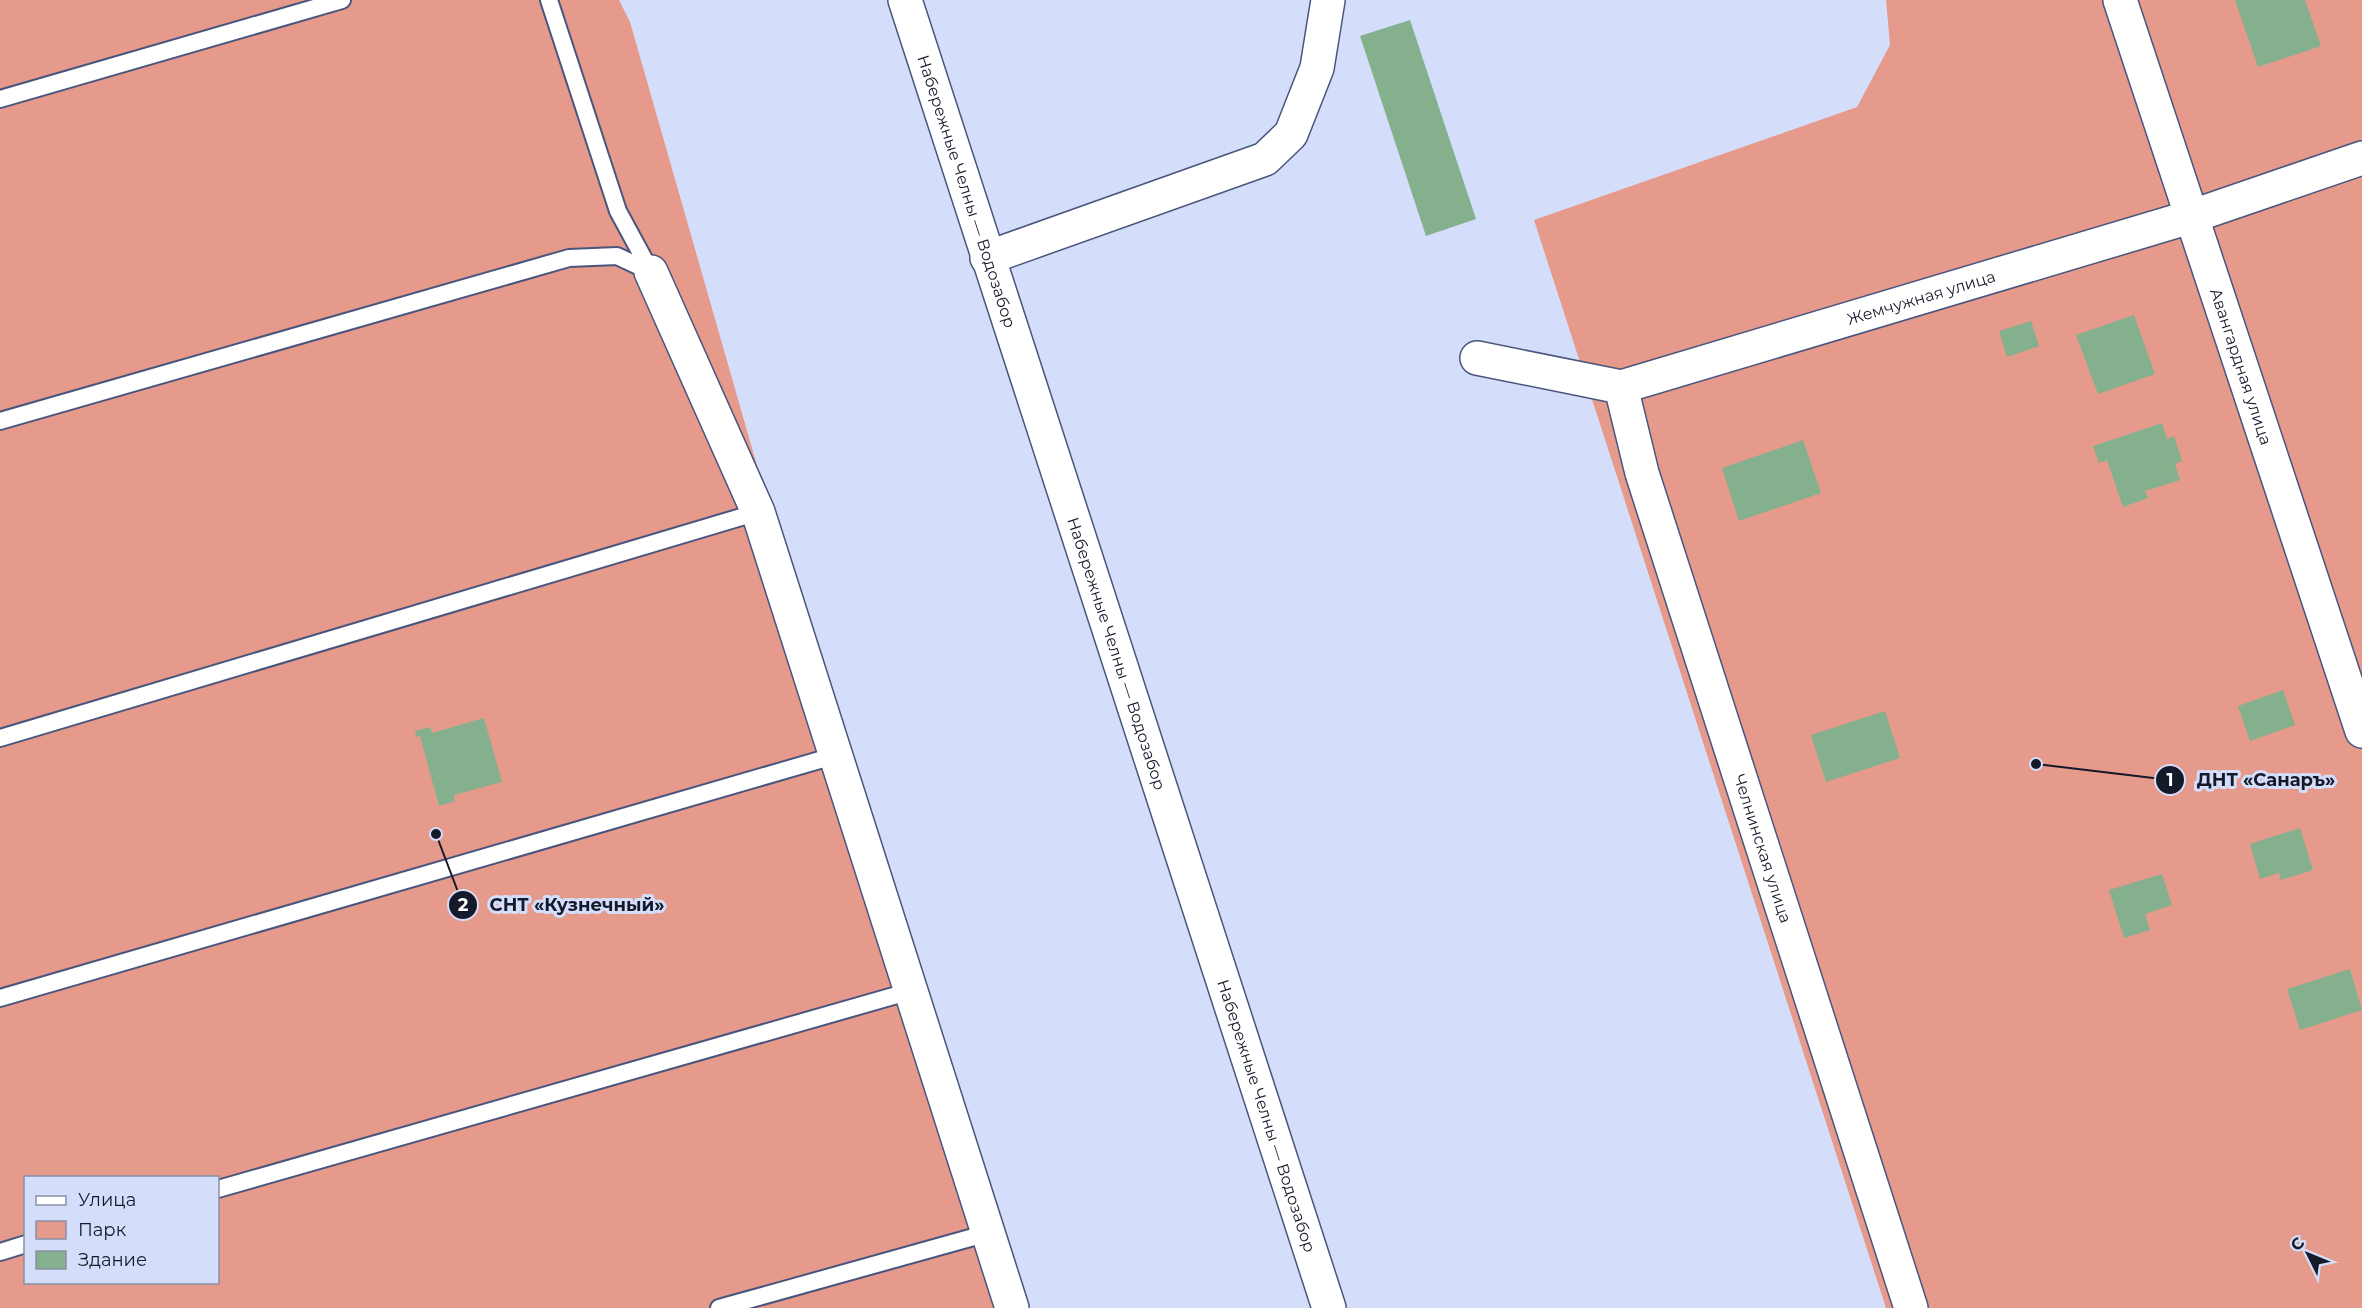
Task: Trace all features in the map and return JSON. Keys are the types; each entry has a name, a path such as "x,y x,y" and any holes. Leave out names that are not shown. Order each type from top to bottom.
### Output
{"street":[{"name":"Набережные Челны — Водозабор","path":"905,0 1329,1308"},
{"path":"987,258 1265,159 1290,134 1317,68 1328,0"},
{"name":"Авангардная улица","path":"2120,0 2362,731"},
{"name":"Жемчужная улица","path":"1477,358 1621,387 2190,217 2362,158"},
{"path":"651,272 758,512 1012,1308"},
{"name":"Челнинская улица","path":"1621,387 1642,473 1911,1308"}],"lane":[{"path":"0,99 342,0"},
{"path":"549,0 618,211 651,272"},
{"path":"0,421 569,258 617,256 651,272"},
{"path":"0,738 758,512"},
{"path":"0,998 837,755"},
{"path":"219,1189 911,991"},
{"path":"719,1308 988,1233"},
{"path":"0,1252 24,1245"}],"green space":[{"path":"0,0 619,0 630,22 764,490 1022,1308 0,1308"},
{"path":"1886,0 2362,0 2362,1308 1886,1308 1534,220 1857,107 1890,45"}],"building":[{"path":"2235,0 2305,0 2321,46 2258,67"},
{"path":"1410,20 1476,219 1426,236 1360,36"},
{"path":"2134,315 2155,374 2098,394 2076,335"},
{"path":"2031,321 2039,346 2007,357 1999,331"},
{"path":"2162,423 2167,439 2174,436 2182,461 2175,464 2180,480 2145,491 2148,498 2123,507 2107,460 2099,463 2093,446"},
{"path":"1803,440 1821,493 1739,521 1722,468"},
{"path":"2283,690 2295,725 2250,741 2238,706"},
{"path":"1885,711 1900,758 1826,782 1811,735"},
{"path":"484,718 502,782 454,795 455,801 439,806 420,736 416,737 415,731 430,727 432,733"},
{"path":"2300,828 2313,870 2281,880 2279,873 2260,879 2250,844"},
{"path":"2162,874 2172,905 2145,914 2150,930 2124,938 2109,890"},
{"path":"2350,969 2362,1010 2300,1030 2287,989"}],"place":[{"name":"ДНТ «Санаръ»","path":"2036,764"},
{"name":"СНТ «Кузнечный»","path":"436,834"}]}
